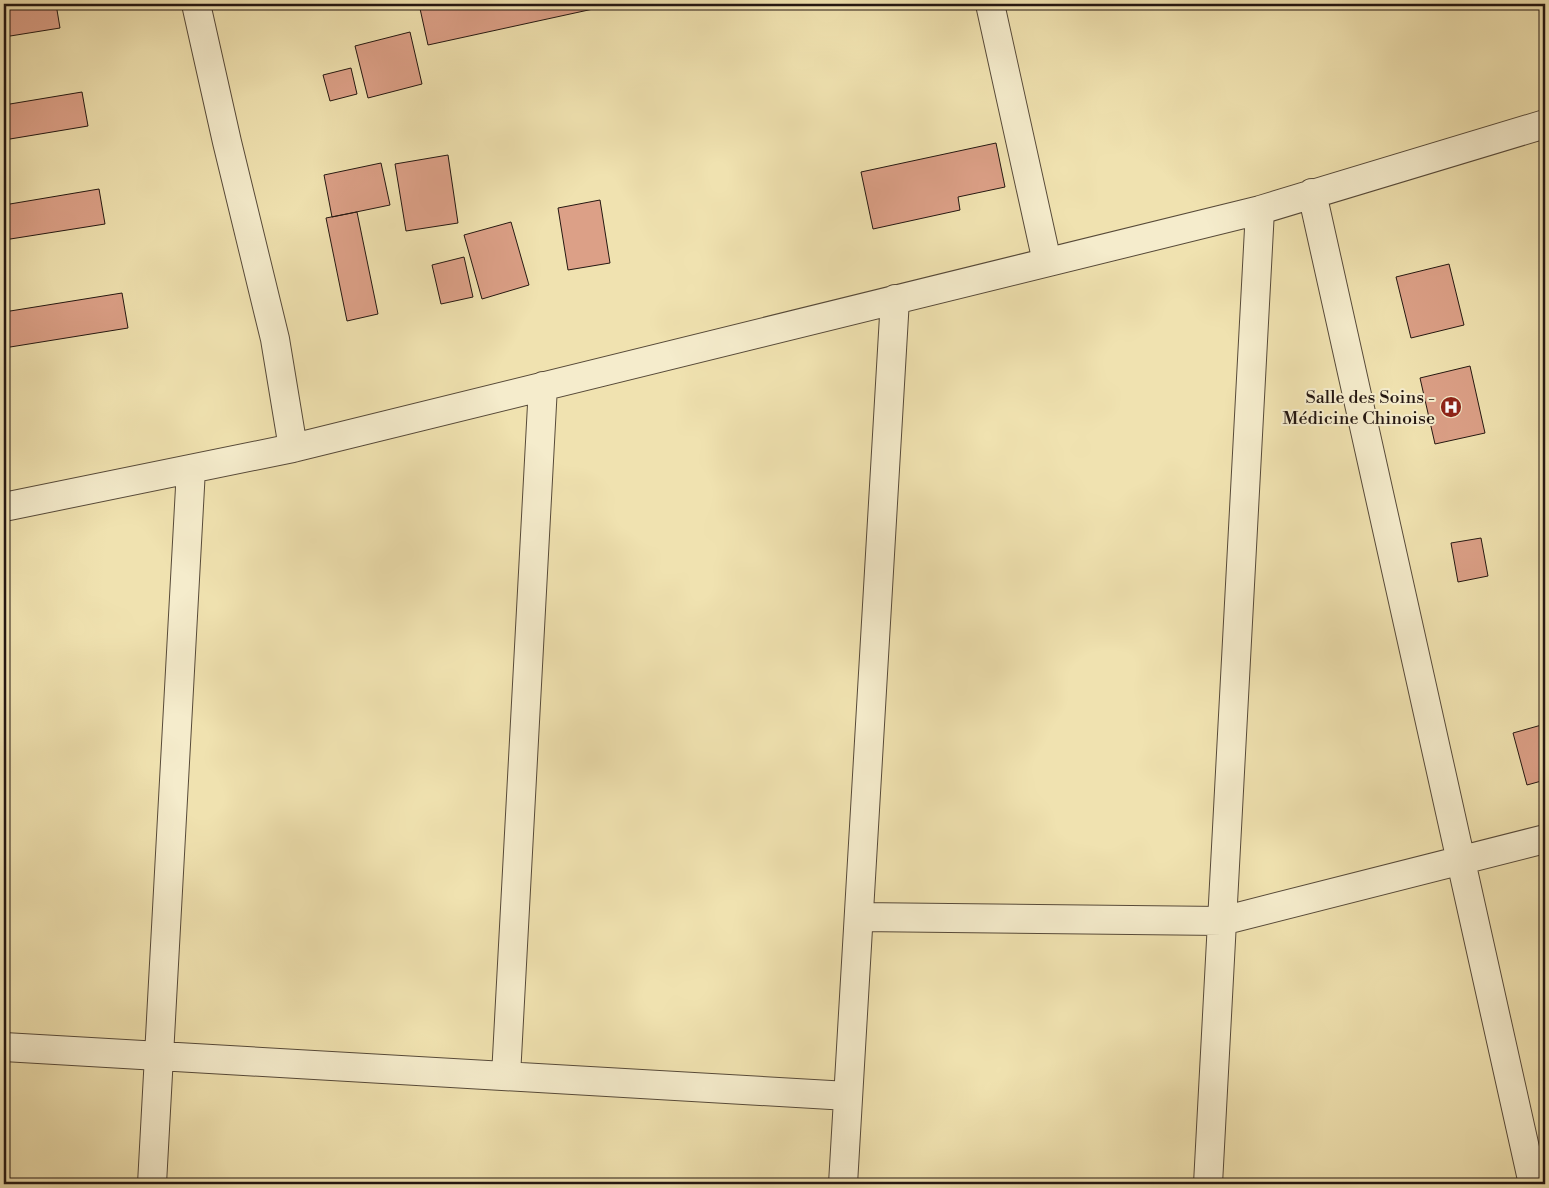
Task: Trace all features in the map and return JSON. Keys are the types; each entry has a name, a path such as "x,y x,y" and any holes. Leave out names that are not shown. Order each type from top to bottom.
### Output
{"street":[{"path":"198,4 227,142 275,339 293,448"},
{"path":"990,4 1047,262"},
{"path":"4,508 293,448 1260,210 1545,124"},
{"path":"1312,193 1533,1184"},
{"path":"1208,1184 1260,210"},
{"path":"843,1184 895,299"},
{"path":"506,1076 543,386"},
{"path":"152,1184 191,469"},
{"path":"859,916 1222,921 1545,839"},
{"path":"4,1047 848,1096"}],"building":[{"path":"4,4 56,4 60,28 4,37"},
{"path":"419,4 616,4 428,45"},
{"path":"410,32 422,84 368,98 355,46"},
{"path":"351,68 357,94 330,101 323,75"},
{"path":"82,92 88,126 4,140 4,105"},
{"path":"996,143 1005,187 958,197 960,210 873,229 861,172"},
{"path":"448,155 458,223 406,231 395,164"},
{"path":"381,163 390,205 332,217 324,175"},
{"path":"99,189 105,224 4,240 4,205"},
{"path":"600,200 610,263 568,270 558,208"},
{"path":"357,212 378,314 347,321 326,218"},
{"path":"511,222 529,285 482,299 464,235"},
{"path":"464,257 473,297 441,304 432,265"},
{"path":"1449,264 1464,325 1411,338 1396,277"},
{"path":"122,293 128,328 4,348 4,312"},
{"path":"1470,366 1485,433 1435,444 1420,378"},
{"path":"1481,538 1488,576 1458,582 1451,543"},
{"path":"1545,724 1545,780 1527,785 1513,733"},
{"path":"1545,894 1545,914 1541,895"}],"place":[{"name":"Salle des Soins - Médicine Chinoise","path":"1451,407"}]}
